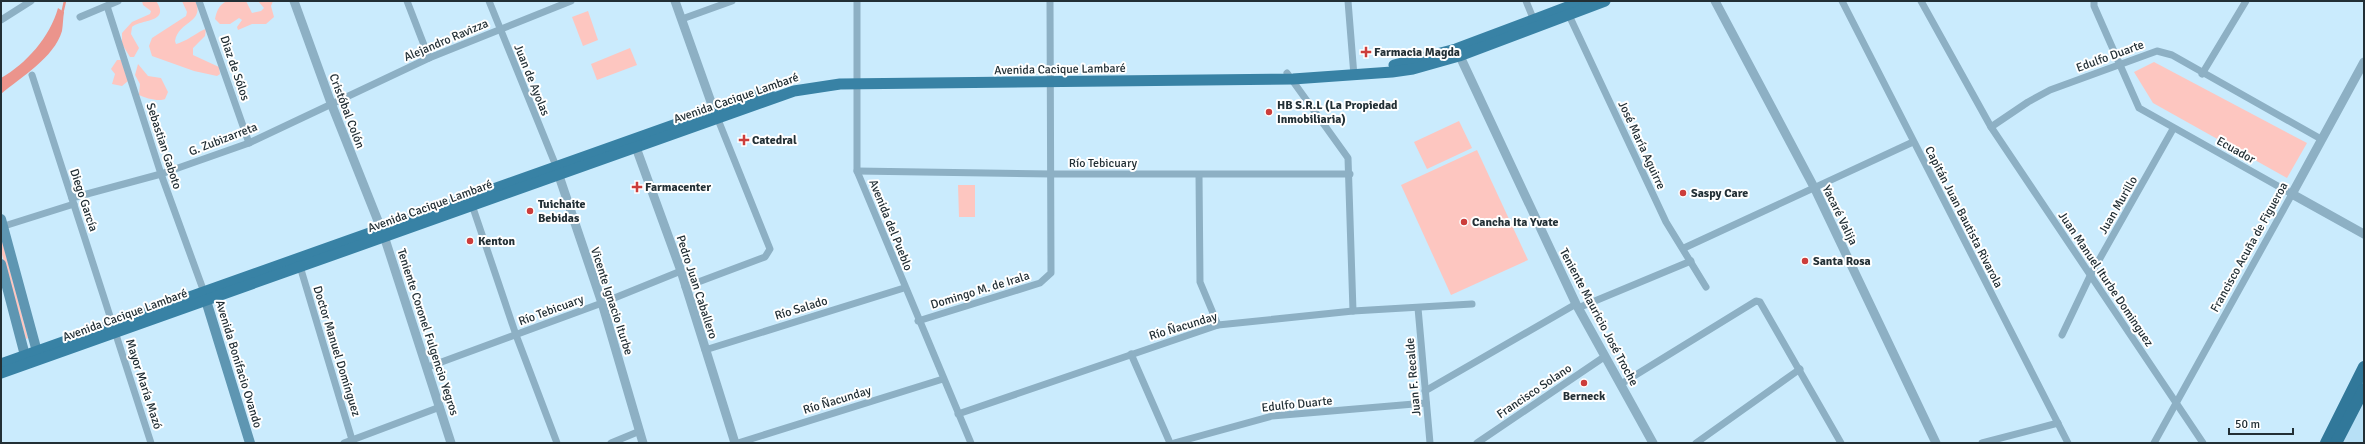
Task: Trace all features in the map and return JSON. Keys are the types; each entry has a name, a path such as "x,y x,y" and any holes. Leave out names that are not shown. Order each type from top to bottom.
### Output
{"highway":[{"path":"2326,443 2364,367"},
{"path":"2336,443 2364,389"}],"main road":[{"name":"Avenida Cacique Lambaré","path":"1567,11 1583,1"},
{"name":"Avenida Cacique Lambaré","path":"1,364 38,355 205,296 715,114 792,84 823,78 856,81 1284,76 1354,72 1458,53 1567,11 1605,1"},
{"path":"2,224 38,355"},
{"path":"1,264 26,359"},
{"name":"Avenida Bonifacio Ovando","path":"205,296 250,443"},
{"name":"Avenida Cacique Lambaré","path":"1,373 26,359"}],"street":[{"path":"1,20 30,1"},
{"path":"80,17 118,1"},
{"name":"Diaz de Sólos","path":"200,1 249,143"},
{"name":"Cristóbal Colón","path":"294,1 331,104 382,233"},
{"path":"407,1 429,58"},
{"name":"Juan de Ayolas","path":"489,1 557,170"},
{"name":"Alejandro Ravizza","path":"331,104 429,58 571,1"},
{"path":"675,1 715,114 770,249 765,257 686,287"},
{"path":"682,19 732,1"},
{"name":"Avenida del Pueblo","path":"857,1 857,171 904,288 970,443"},
{"path":"1050,1 1052,174"},
{"path":"1348,1 1354,72"},
{"path":"1526,1 1535,23"},
{"name":"Yacaré Valija","path":"1714,1 1815,189 1936,443"},
{"name":"Capitán Juan Bautista Rivarola","path":"1842,1 2068,443"},
{"path":"1920,1 1991,127"},
{"name":"Ecuador","path":"2094,1 2094,6 2118,64 2140,108 2173,129 2364,234"},
{"path":"2202,74 2246,1"},
{"name":"Sebastian Gaboto","path":"107,6 161,174 205,296"},
{"name":"José María Aguirre","path":"1567,11 1666,222 1684,248 1706,287"},
{"name":"Edulfo Duarte","path":"1991,127 2028,102 2050,90 2157,51 2172,55 2202,74 2321,139"},
{"name":"Teniente Mauricio José Troche","path":"1458,53 1577,306 1653,443"},
{"name":"Francisco Acuña de Figueroa","path":"2154,443 2364,62"},
{"name":"Diego García","path":"32,75 113,328"},
{"path":"1284,76 1348,158 1350,174 1353,310"},
{"name":"G. Zubizarreta","path":"2,224 161,174 249,143 331,104"},
{"name":"Juan Manuel Iturbe Dominguez","path":"1991,127 2203,443"},
{"name":"Juan Murillo","path":"2062,335 2090,276 2173,129"},
{"name":"Pedro Juan Caballero","path":"635,142 681,271 705,350 736,443"},
{"path":"1684,248 1815,189 1913,142"},
{"name":"Vicente Ignacio Iturbe","path":"557,170 602,303 643,443"},
{"name":"Río Tebicuary","path":"857,171 1052,174 1350,174"},
{"name":"Domingo M. de Irala","path":"918,321 1040,283 1047,278 1051,273 1052,174"},
{"path":"1199,174 1200,282 1218,325"},
{"path":"471,201 516,335 557,443"},
{"name":"Teniente Coronel Fulgencio Yegros","path":"382,233 428,367 451,443"},
{"path":"1425,391 1577,306 1691,261"},
{"name":"Doctor Manuel Domínguez","path":"298,262 353,441"},
{"name":"Río Tebicuary","path":"428,367 602,303 681,271"},
{"name":"Río Salado","path":"705,350 904,288"},
{"path":"1621,384 1732,318 1756,301 1763,304 1841,443"},
{"name":"Río Ñacunday","path":"958,414 1218,325 1353,310 1418,308 1472,304"},
{"name":"Juan F. Recalde","path":"1418,308 1430,443"},
{"name":"Mayor María Mazó","path":"113,328 151,443"},
{"path":"1131,354 1170,443"},
{"name":"Francisco Solano","path":"1477,443 1604,357"},
{"path":"1696,443 1800,369"},
{"name":"Río Ñacunday","path":"736,443 943,379"},
{"name":"Edulfo Duarte","path":"1174,443 1272,416 1426,403"},
{"path":"344,443 353,441 440,407"},
{"path":"1982,443 2058,423"},
{"path":"611,443 640,431"}],"shaded area":[{"path":"142,1 156,1 160,8 160,13 153,19 136,24 132,27 131,34 139,48 134,57 130,57 122,44 122,33 132,22 150,14 151,11 143,5"},
{"path":"182,1 196,1 198,8 197,14 194,18 177,34 175,41 176,44 206,29 205,36 193,48 193,55 219,67 220,74 217,76 194,71 152,56 149,46 152,38 186,16 187,12"},
{"path":"227,1 246,1 252,13 261,11 264,8 258,1 273,1 271,6 274,17 266,24 252,24 238,30 237,27 242,20 239,18 230,24 220,24 215,19 220,6"},
{"path":"58,8 64,12 62,31 58,41 52,50 36,66 1,94 1,78 19,65 36,49 49,29"},
{"path":"588,11 598,40 583,46 572,17"},
{"path":"630,48 637,65 597,80 591,64"},
{"path":"117,60 121,60 128,81 122,86 112,84 115,74 111,69"},
{"path":"2154,62 2307,143 2287,178 2153,103 2134,72"},
{"path":"138,64 148,76 161,78 168,92 165,99 156,100 139,95 140,84 135,75"},
{"path":"1459,121 1472,148 1427,169 1414,142"},
{"name":"Cancha Ita Yvate","path":"1477,150 1528,260 1451,295 1401,185"},
{"path":"958,185 975,185 975,217 959,217"},
{"path":"1,237 28,338 26,339 1,251"},
{"path":"2364,402 2364,443 2342,443"}],"waterway":[{"path":"62,14 65,1"}],"place":[{"name":"Farmacia Magda","path":"1366,52"},
{"name":"HB S.R.L (La Propiedad Inmobiliaria)","path":"1269,112"},
{"name":"Catedral","path":"744,140"},
{"name":"Farmacenter","path":"637,187"},
{"name":"Saspy Care","path":"1683,193"},
{"name":"Tuichaite Bebidas","path":"530,211"},
{"name":"Cancha Ita Yvate","path":"1464,222"},
{"name":"Kenton","path":"470,241"},
{"name":"Santa Rosa","path":"1805,261"},
{"name":"Berneck","path":"1584,383"}]}
